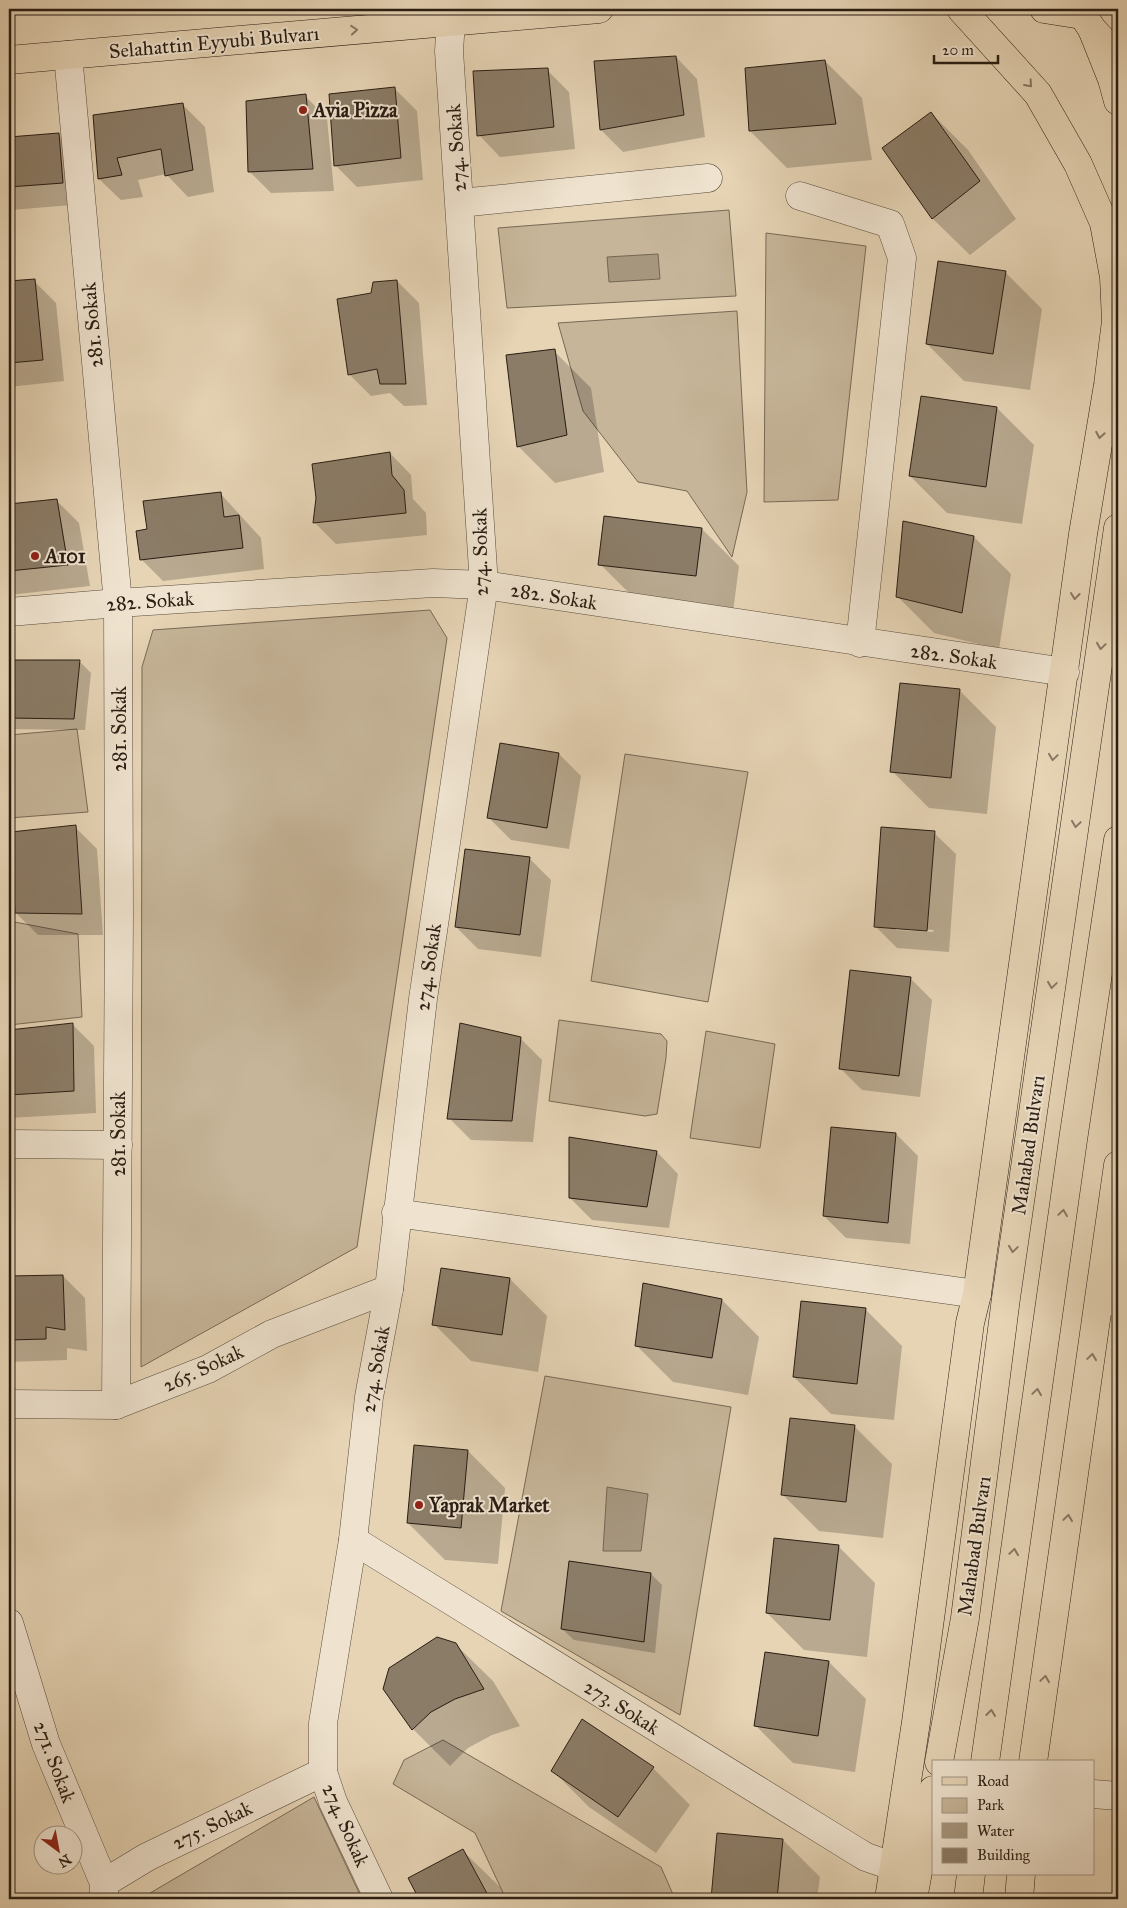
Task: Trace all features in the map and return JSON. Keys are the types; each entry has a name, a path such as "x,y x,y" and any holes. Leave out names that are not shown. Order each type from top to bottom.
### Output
{"main road":[{"name":"Selahattin Eyyubi Bulvarı","path":"9,60 599,9"},
{"path":"889,1899 970,1323 977,1294 1083,534 1108,384 1116,321 1114,277 1104,223 1078,164 1038,94 962,9"},
{"path":"1044,9 1084,18 1118,56"},
{"path":"1084,18 1112,79 1118,100"},
{"name":"Mahabad Bulvarı","path":"938,1760 965,1618 1006,1298 1118,528"},
{"name":"Mahabad Bulvarı","path":"985,1760 1069,1169 1118,840"},
{"path":"1033,1760 1109,1301 1118,1165"},
{"path":"913,1899 932,1795"},
{"path":"968,1899 971,1876"},
{"path":"1019,1899 1021,1876"}],"street":[{"name":"274. Sokak","path":"379,1899 334,1802 323,1772 323,1723 353,1540 368,1397 389,1288 396,1213 427,970 484,585 450,51 451,22"},
{"name":"281. Sokak","path":"68,55 118,603 116,1405"},
{"path":"460,203 708,178"},
{"path":"800,196 890,224 902,258 860,643"},
{"name":"282. Sokak","path":"9,612 118,603 433,583 484,585 860,643 1065,672"},
{"path":"9,1144 118,1145"},
{"path":"396,1213 977,1294"},
{"name":"265. Sokak","path":"9,1404 116,1405 208,1369 272,1334 389,1288"},
{"name":"273. Sokak","path":"353,1540 856,1851 866,1857 895,1866"},
{"name":"271. Sokak","path":"11,1634 46,1744 104,1891"},
{"name":"275. Sokak","path":"104,1891 147,1857 323,1772"},
{"path":"1094,1794 1118,1796"}],"green space":[{"path":"729,210 736,296 507,308 498,228"},
{"path":"766,233 866,246 838,500 764,502"},
{"path":"737,311 747,492 732,557 687,491 638,482 583,411 558,323"},
{"path":"430,610 447,638 357,1247 141,1367 142,667 153,630"},
{"path":"77,729 88,812 9,818 9,735"},
{"path":"625,754 748,772 708,1002 591,981"},
{"path":"9,921 78,934 82,1017 9,1025"},
{"path":"559,1020 661,1034 667,1041 657,1114 645,1116 549,1101"},
{"path":"706,1031 775,1044 760,1148 690,1138"},
{"path":"545,1376 731,1407 680,1715 501,1611"},
{"path":"443,1740 661,1867 675,1899 506,1899 475,1833 393,1784 404,1760"},
{"path":"314,1797 362,1899 145,1899 145,1896"}],"water":[{"path":"658,254 660,279 609,282 607,257"},
{"path":"607,1487 648,1494 641,1551 603,1551"}],"building":[{"path":"676,56 684,115 600,130 594,61"},
{"path":"825,60 836,124 749,131 745,68"},
{"path":"548,68 554,127 477,136 473,71"},
{"path":"395,87 401,158 334,166 329,94"},
{"path":"306,94 313,169 248,172 246,101"},
{"path":"183,103 193,170 165,176 161,149 117,158 122,175 98,179 93,115"},
{"path":"931,112 980,181 932,219 882,148"},
{"path":"59,133 63,183 9,187 9,137"},
{"path":"938,261 1006,271 993,354 926,344"},
{"path":"35,279 43,360 9,363 9,281"},
{"path":"397,280 406,384 380,384 377,369 348,375 337,299 371,293 373,282"},
{"path":"555,349 567,435 517,447 506,355"},
{"path":"921,396 997,407 986,487 909,476"},
{"path":"390,452 392,475 404,490 406,513 313,523 316,498 312,464"},
{"path":"221,492 224,517 239,515 243,548 140,560 136,531 147,529 143,501"},
{"path":"57,499 68,565 9,571 9,504"},
{"path":"604,516 702,528 696,576 598,565"},
{"path":"903,521 974,536 962,613 896,597"},
{"path":"9,660 80,660 74,719 9,718"},
{"path":"900,683 960,689 951,778 890,772"},
{"path":"500,743 559,753 547,828 487,818"},
{"path":"76,825 82,914 15,913 11,832"},
{"path":"881,827 935,831 927,931 874,927"},
{"path":"465,849 530,857 520,935 455,927"},
{"path":"850,970 911,977 899,1076 839,1069"},
{"path":"73,1023 74,1091 9,1095 9,1030"},
{"path":"460,1023 521,1037 512,1121 447,1119"},
{"path":"831,1127 896,1133 888,1223 823,1216"},
{"path":"569,1137 657,1151 647,1207 569,1198"},
{"path":"441,1268 510,1278 502,1335 432,1325"},
{"path":"63,1275 65,1330 46,1327 46,1339 9,1340 9,1276"},
{"path":"643,1283 722,1299 712,1358 635,1346"},
{"path":"801,1301 866,1308 857,1384 793,1377"},
{"path":"790,1418 855,1425 846,1502 781,1495"},
{"path":"414,1445 468,1450 461,1528 407,1523"},
{"path":"774,1538 839,1545 830,1620 766,1613"},
{"path":"569,1561 651,1573 644,1642 561,1629"},
{"path":"437,1637 456,1643 484,1689 455,1699 431,1712 412,1730 383,1689 389,1668"},
{"path":"765,1652 829,1661 818,1736 754,1726"},
{"path":"582,1719 654,1767 618,1817 551,1771"},
{"path":"717,1833 783,1839 777,1899 711,1899"},
{"path":"463,1849 490,1899 419,1899 408,1878"}],"place":[{"name":"Avia Pizza","path":"303,110"},
{"name":"A101","path":"35,556"},
{"name":"Yaprak Market","path":"419,1505"}]}
